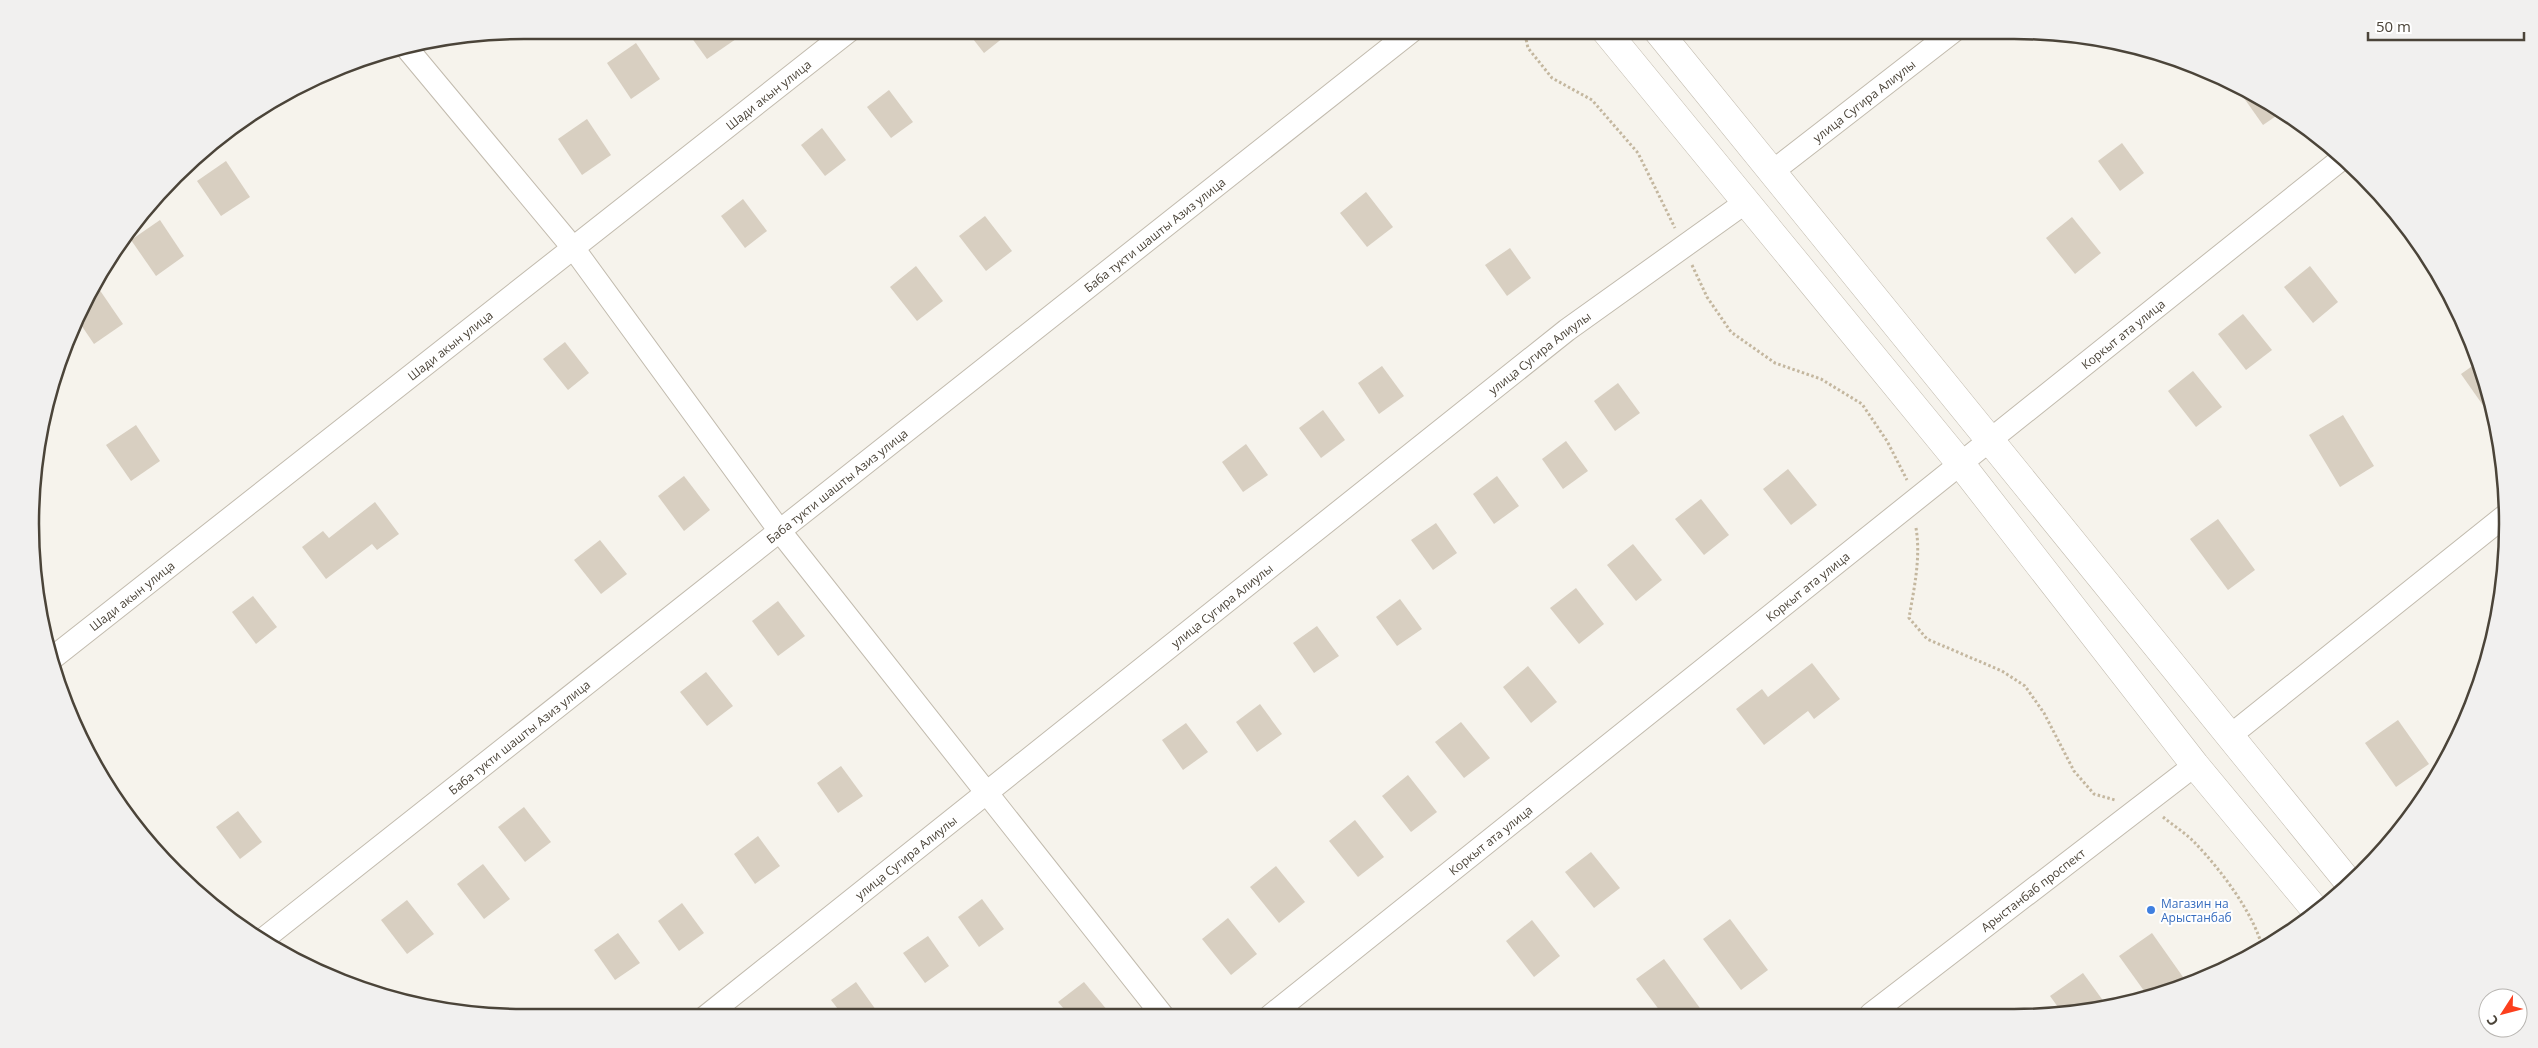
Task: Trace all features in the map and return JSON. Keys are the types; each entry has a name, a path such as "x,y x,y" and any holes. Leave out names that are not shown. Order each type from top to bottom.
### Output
{"street":[{"name":"Шади акын улица","path":"57,655 839,39"},
{"name":"Баба тукти шашты Азиз улица","path":"268,936 1402,39"},
{"path":"1612,39 1960,463 2195,765 2312,906"},
{"path":"1664,39 1992,440 2345,878"},
{"name":"улица Сугира Алиулы","path":"1773,171 1943,39"},
{"path":"410,52 574,249 780,530 985,794 1157,1009"},
{"name":"Коркыт ата улица","path":"1279,1009 2337,162"},
{"name":"улица Сугира Алиулы","path":"715,1009 1567,330 1746,202"},
{"path":"2231,735 2499,521"},
{"name":"Арыстанбаб проспект","path":"1878,1009 2195,765"}],"building":[{"path":"693,39 736,39 707,59"},
{"path":"973,39 1002,39 984,53"},
{"path":"636,43 660,79 631,99 607,63"},
{"path":"889,90 913,122 891,138 867,107"},
{"path":"2243,96 2276,116 2263,125"},
{"path":"587,119 611,155 582,175 558,139"},
{"path":"822,128 846,160 825,176 801,145"},
{"path":"2122,143 2144,173 2120,191 2098,161"},
{"path":"226,161 250,197 221,216 197,181"},
{"path":"1366,192 1393,227 1367,247 1340,213"},
{"path":"743,199 767,231 745,248 721,216"},
{"path":"985,216 1012,251 986,271 959,236"},
{"path":"2072,217 2101,253 2075,274 2046,238"},
{"path":"160,220 184,256 156,276 131,240"},
{"path":"1510,248 1531,278 1507,296 1485,265"},
{"path":"916,266 943,301 917,321 890,287"},
{"path":"2310,266 2338,302 2313,323 2284,287"},
{"path":"99,290 123,324 94,344 82,326"},
{"path":"2243,314 2272,350 2246,370 2218,334"},
{"path":"565,342 589,373 568,390 543,359"},
{"path":"1382,366 1404,396 1379,414 1358,383"},
{"path":"2472,366 2485,409 2461,374"},
{"path":"2193,371 2222,407 2196,427 2168,391"},
{"path":"1618,383 1640,413 1615,431 1594,401"},
{"path":"1323,410 1345,440 1321,458 1299,428"},
{"path":"2343,415 2374,466 2340,487 2309,435"},
{"path":"136,425 160,461 131,481 106,445"},
{"path":"1566,441 1588,471 1563,489 1542,459"},
{"path":"1246,444 1268,475 1243,492 1222,462"},
{"path":"1788,469 1817,505 1791,525 1763,489"},
{"path":"684,476 710,510 684,531 658,496"},
{"path":"1497,476 1519,506 1494,524 1473,494"},
{"path":"1701,499 1729,535 1704,555 1675,519"},
{"path":"375,502 399,534 377,550 372,544 326,579 302,547 323,531 329,538"},
{"path":"2218,519 2255,570 2228,590 2190,539"},
{"path":"1436,523 1457,553 1433,570 1411,540"},
{"path":"600,540 627,574 601,594 574,560"},
{"path":"1633,544 1662,580 1636,601 1607,565"},
{"path":"1576,588 1604,624 1579,644 1550,608"},
{"path":"253,596 277,627 256,644 232,612"},
{"path":"1400,599 1422,629 1397,646 1376,617"},
{"path":"778,601 805,636 778,656 752,621"},
{"path":"1317,626 1339,656 1314,673 1293,643"},
{"path":"1812,663 1840,699 1814,719 1808,711 1764,745 1736,709 1762,689 1768,697"},
{"path":"1528,666 1557,702 1531,723 1503,687"},
{"path":"706,672 733,706 707,726 680,692"},
{"path":"1260,704 1282,734 1257,752 1236,722"},
{"path":"2398,720 2429,764 2396,787 2365,743"},
{"path":"1461,722 1490,758 1464,778 1435,742"},
{"path":"1186,723 1208,752 1183,770 1162,740"},
{"path":"841,766 863,796 838,813 817,783"},
{"path":"1408,775 1437,812 1411,832 1382,796"},
{"path":"524,807 551,842 525,862 498,827"},
{"path":"238,811 262,842 240,859 216,827"},
{"path":"1355,820 1384,857 1358,877 1329,841"},
{"path":"758,836 780,866 755,884 734,854"},
{"path":"1591,852 1620,888 1594,908 1565,872"},
{"path":"483,864 510,899 484,919 457,884"},
{"path":"1276,866 1305,902 1279,923 1250,887"},
{"path":"982,899 1004,929 979,947 958,917"},
{"path":"407,900 434,934 407,954 381,920"},
{"path":"682,903 704,933 679,951 658,921"},
{"path":"1228,918 1257,954 1231,975 1202,939"},
{"path":"1730,919 1768,970 1741,990 1703,939"},
{"path":"1532,920 1560,956 1534,977 1506,941"},
{"path":"618,933 640,963 615,980 594,950"},
{"path":"2152,933 2183,977 2144,992 2119,956"},
{"path":"928,936 949,966 925,983 903,953"},
{"path":"1664,959 1701,1009 1658,1009 1636,979"},
{"path":"2083,973 2103,1001 2058,1007 2050,996"},
{"path":"856,982 875,1009 838,1009 831,1000"},
{"path":"1084,982 1106,1009 1064,1009 1058,1002"}],"place":[{"name":"Магазин на Арыстанбаб","path":"2151,910"}]}
